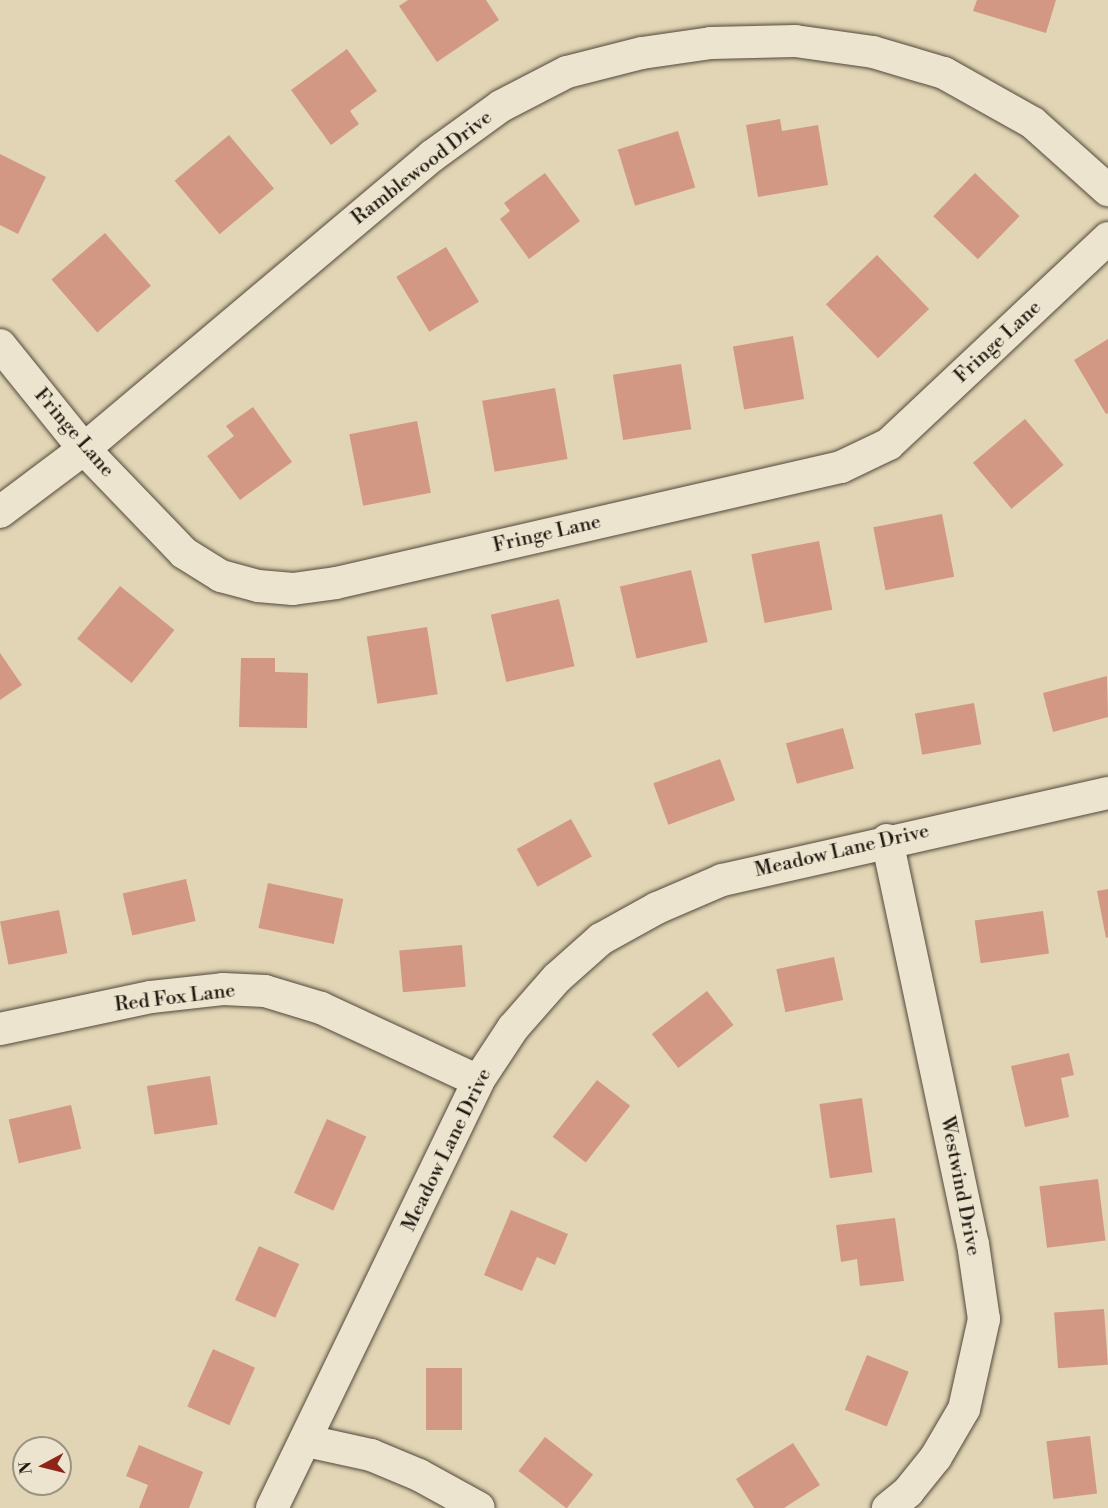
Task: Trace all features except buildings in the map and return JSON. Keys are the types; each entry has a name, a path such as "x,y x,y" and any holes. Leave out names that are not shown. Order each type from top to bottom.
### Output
{"street":[{"name":"Ramblewood Drive","path":"0,512 84,448 432,156 501,106 567,72 642,53 711,43 795,41 873,52 944,73 1033,123 1108,190"},
{"name":"Fringe Lane","path":"0,345 84,448 184,553 220,576 258,586 292,589 336,583 841,467 889,444 1108,238"},
{"name":"Meadow Lane Drive","path":"272,1508 307,1441 478,1081 528,1011 557,978 601,939 657,908 722,880 887,840 1108,793"},
{"name":"Westwind Drive","path":"887,840 971,1233 984,1318 964,1409 936,1457 908,1492 888,1508"},
{"name":"Red Fox Lane","path":"0,1029 151,997 223,988 265,991 321,1008 478,1081"},
{"path":"307,1441 371,1455 419,1475 479,1508"}]}
